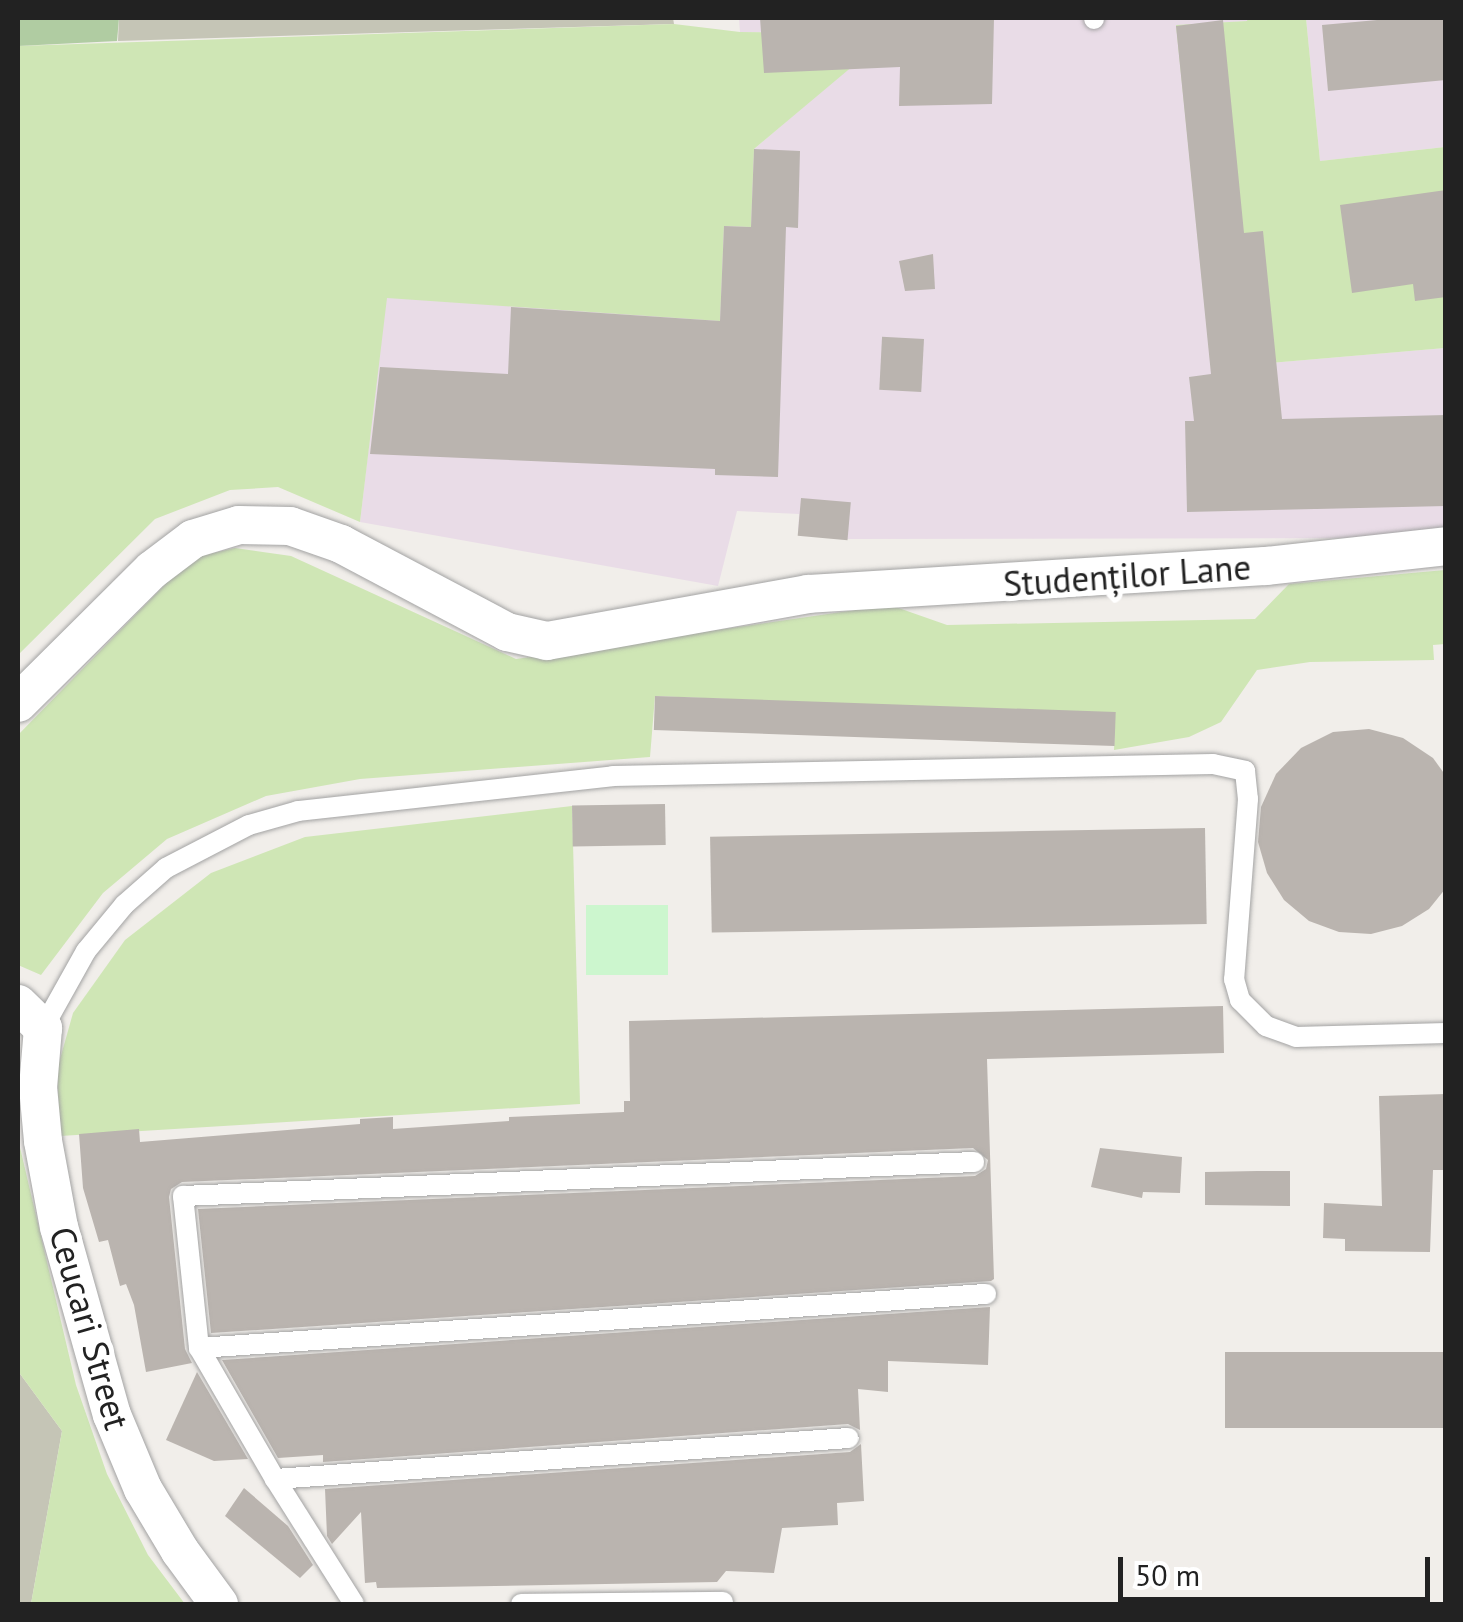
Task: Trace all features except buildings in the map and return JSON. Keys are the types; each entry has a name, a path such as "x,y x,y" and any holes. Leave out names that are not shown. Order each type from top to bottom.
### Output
{"street":[{"name":"Studenților Lane","path":"18,704 152,570 194,539 239,526 290,526 341,544 507,632 546,642 808,594 1266,566 1446,546"},
{"name":"Ceucari Street","path":"30,1016 43,1141 59,1227 112,1415 143,1489 218,1604"}],"lane":[{"path":"30,1016 124,906 166,868 249,825 298,812 613,776 1213,764 1245,771 1248,799 1234,980 1240,1000 1266,1026 1296,1038 1446,1034"},
{"path":"354,1604 198,1348 183,1196 974,1162"},
{"path":"198,1348 986,1294"},
{"path":"275,1479 849,1438"},
{"path":"520,1604 723,1602"}],"shaded area":[{"path":"119,18 673,18 674,24 118,41"},
{"path":"739,18 1248,18 1177,26 1211,368 1445,348 1445,532 1410,538 848,539 798,535 799,514 737,511 718,586 360,522 386,298 724,226 750,227 754,149 889,34 740,32"},
{"path":"1306,18 1445,18 1445,147 1320,161"},
{"path":"18,1371 62,1431 31,1604 18,1604"}],"green space":[{"path":"18,18 119,18 117,41 18,46"},
{"path":"1248,18 1306,18 1320,161 1445,147 1445,348 1211,368 1176,25"},
{"path":"674,24 740,32 891,34 754,149 751,227 724,226 720,321 387,298 360,522 278,487 230,490 155,519 18,655 18,46"},
{"path":"235,548 291,556 516,659 890,605 947,625 1255,619 1289,584 1445,570 1445,644 1433,645 1434,660 1310,662 1257,670 1221,722 1189,737 1114,750 1115,715 655,696 650,757 360,779 266,796 167,839 103,893 41,975 18,965 18,735 191,558"},
{"path":"572,806 580,1104 60,1136 57,1070 73,1013 125,940 211,873 305,837"},
{"path":"586,905 668,905 668,975 586,975"},
{"path":"18,1139 76,1385 107,1474 148,1555 185,1604 31,1604 62,1431 18,1371"}]}
